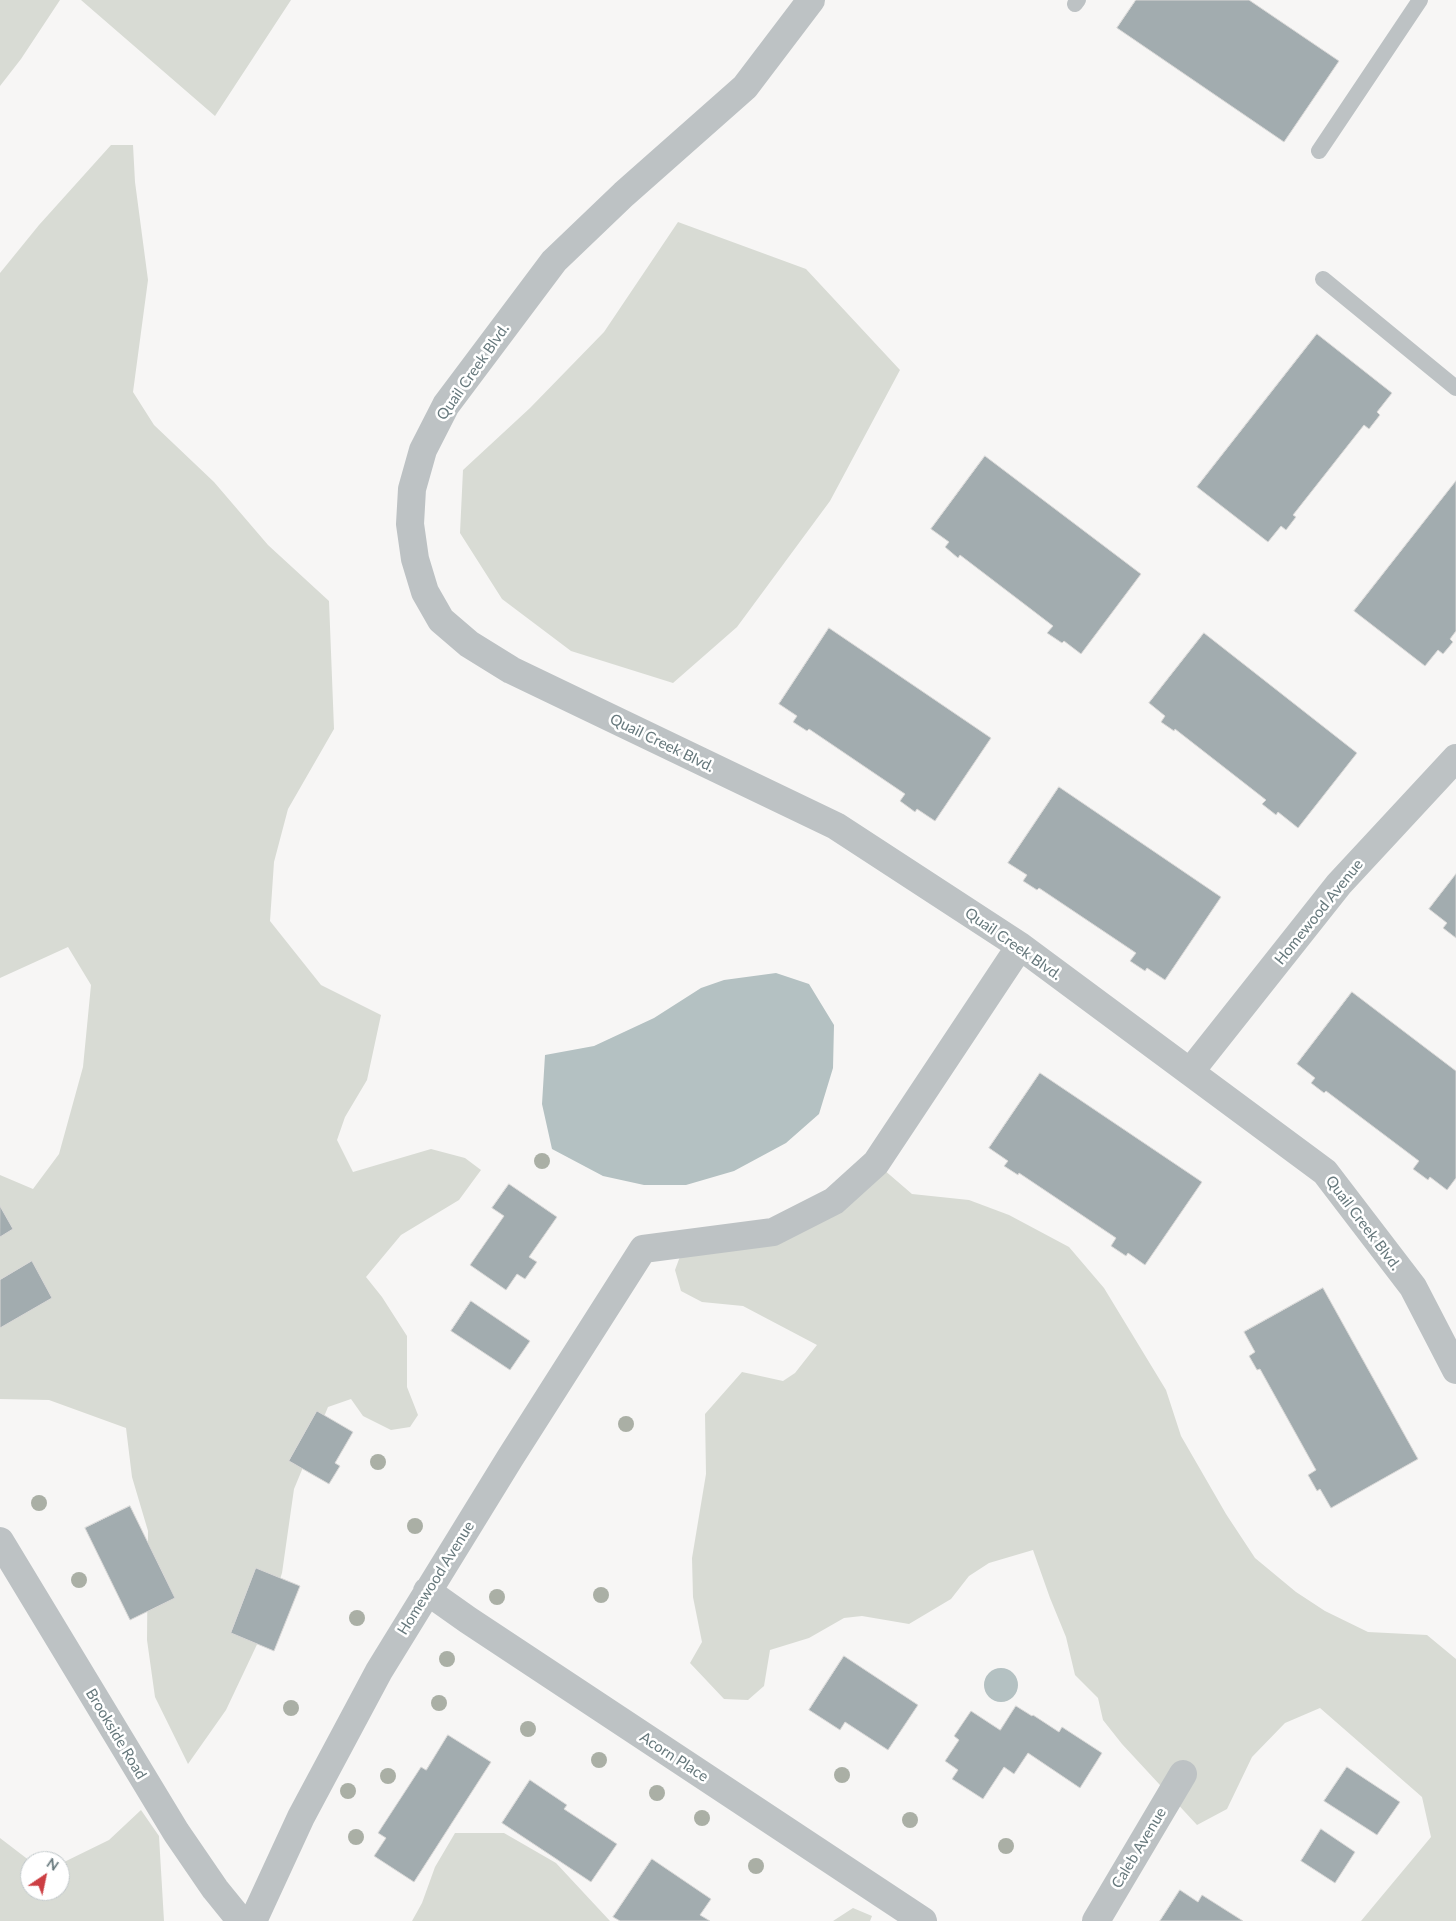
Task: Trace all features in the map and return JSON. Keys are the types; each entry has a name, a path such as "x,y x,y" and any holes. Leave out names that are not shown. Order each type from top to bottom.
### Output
{"street":[{"name":"Quail Creek Blvd.","path":"811,0 745,87 624,194 554,261 446,405 423,450 412,489 410,524 414,559 425,592 441,620 469,644 510,670 836,826 1020,946 1324,1172 1412,1287 1456,1370"},
{"name":"Homewood Avenue","path":"1190,1072 1339,884 1456,758"},
{"name":"Homewood Avenue","path":"253,1921 301,1817 379,1671 427,1591 643,1249 773,1232 834,1201 876,1164 1020,946"},
{"name":"Brookside Road","path":"0,1541 176,1832 214,1889 241,1921"},
{"name":"Acorn Place","path":"427,1591 475,1625 923,1921"},
{"name":"Caleb Avenue","path":"1096,1921 1183,1774"}],"lane":[{"path":"1319,151 1420,0"},
{"path":"1323,279 1456,388"}],"shaded area":[{"path":"0,0 60,0 21,59 0,86"},
{"path":"81,0 291,0 215,116"},
{"path":"111,145 133,145 135,182 148,280 133,392 154,425 214,482 268,545 329,601 334,729 288,809 274,862 270,921 321,985 381,1015 367,1080 345,1117 337,1140 353,1172 431,1149 465,1158 481,1170 459,1200 401,1235 366,1277 382,1297 407,1336 407,1387 418,1415 410,1427 391,1430 363,1416 351,1399 328,1407 294,1489 282,1573 261,1636 226,1710 188,1764 155,1697 147,1640 148,1531 132,1477 126,1428 49,1400 0,1399 0,1175 33,1189 59,1154 83,1067 91,985 68,947 0,978 0,273 39,225"},
{"path":"678,222 806,269 900,370 830,501 737,627 673,683 571,651 502,599 460,533 463,470 530,408 604,332"},
{"path":"776,973 809,984 834,1025 833,1068 819,1114 786,1143 734,1171 686,1185 644,1185 603,1176 552,1149 542,1104 545,1055 594,1046 654,1018 701,988 724,980"},
{"path":"876,1163 912,1194 969,1200 1009,1215 1069,1247 1104,1288 1166,1390 1181,1436 1226,1514 1255,1558 1296,1592 1325,1611 1368,1632 1427,1635 1456,1659 1456,1921 1361,1921 1431,1837 1422,1797 1320,1708 1285,1723 1252,1757 1227,1809 1197,1825 1122,1744 1103,1720 1098,1698 1075,1675 1066,1637 1033,1550 989,1563 969,1576 951,1599 909,1624 862,1616 844,1618 809,1638 770,1650 764,1686 748,1700 724,1699 690,1663 702,1642 693,1597 692,1558 706,1474 705,1414 742,1372 783,1381 795,1373 817,1345 743,1306 702,1302 681,1291 675,1270 685,1243 773,1232"},
{"path":"1001,1668 1008,1669 1013,1673 1017,1678 1017,1692 1013,1697 1008,1701 1001,1702 994,1701 989,1697 985,1692 984,1685 985,1678 989,1673 994,1669"},
{"path":"141,1810 159,1836 164,1921 0,1921 0,1838 20,1853 20,1901 70,1901 70,1859 109,1840"},
{"path":"455,1833 504,1833 556,1863 610,1921 412,1921 422,1903 435,1867"},
{"path":"853,1908 872,1916 870,1921 833,1921"}],"building":[{"path":"1136,0 1249,0 1339,61 1284,142 1117,28"},
{"path":"1317,334 1392,393 1377,412 1380,415 1369,429 1364,425 1293,515 1296,517 1286,530 1281,526 1268,542 1197,487"},
{"path":"985,456 1141,574 1081,654 1064,641 1062,643 1047,633 1053,626 960,555 958,558 945,547 949,542 931,529"},
{"path":"1456,481 1456,631 1450,639 1453,642 1443,654 1438,650 1425,666 1354,611"},
{"path":"829,628 991,738 935,821 917,809 915,812 900,801 905,794 809,729 807,731 793,722 797,716 779,704"},
{"path":"1204,633 1357,753 1298,828 1278,812 1276,815 1262,804 1266,800 1175,729 1174,731 1161,722 1165,716 1149,703"},
{"path":"1059,787 1221,897 1165,980 1147,968 1145,971 1130,961 1136,953 1039,888 1037,890 1023,881 1027,875 1008,863"},
{"path":"1456,874 1456,938 1443,928 1447,923 1429,909"},
{"path":"1352,992 1456,1071 1456,1178 1447,1190 1430,1177 1428,1180 1413,1169 1419,1161 1326,1091 1324,1093 1311,1083 1315,1078 1297,1064"},
{"path":"1040,1073 1202,1182 1145,1265 1128,1253 1126,1256 1111,1246 1116,1238 1019,1173 1018,1175 1004,1166 1008,1161 989,1148"},
{"path":"509,1184 557,1217 529,1257 537,1262 525,1279 517,1274 506,1290 470,1265 504,1216 492,1208"},
{"path":"0,1206 13,1229 0,1237"},
{"path":"32,1261 52,1298 0,1328 0,1280"},
{"path":"1323,1288 1418,1459 1331,1508 1320,1489 1317,1491 1308,1475 1316,1470 1260,1369 1257,1370 1249,1356 1255,1352 1244,1332"},
{"path":"471,1301 530,1341 510,1370 451,1331"},
{"path":"317,1411 353,1432 335,1463 340,1466 329,1484 289,1461"},
{"path":"130,1506 175,1598 130,1620 85,1528"},
{"path":"256,1568 300,1586 274,1651 231,1633"},
{"path":"844,1656 918,1705 888,1750 845,1722 840,1730 809,1710"},
{"path":"1016,1706 1059,1732 1062,1727 1102,1753 1080,1788 1028,1753 1014,1774 1004,1767 983,1799 952,1779 958,1770 945,1761 959,1740 954,1736 971,1711 1000,1730"},
{"path":"448,1735 491,1762 414,1882 374,1856 386,1838 378,1833 421,1767 426,1770"},
{"path":"1347,1767 1400,1802 1377,1835 1324,1801"},
{"path":"530,1780 567,1805 564,1809 617,1844 591,1882 502,1823"},
{"path":"1321,1829 1355,1852 1335,1883 1301,1861"},
{"path":"652,1859 711,1899 700,1915 710,1921 620,1921 613,1917"},
{"path":"1180,1890 1198,1902 1202,1895 1243,1921 1160,1921"}]}
